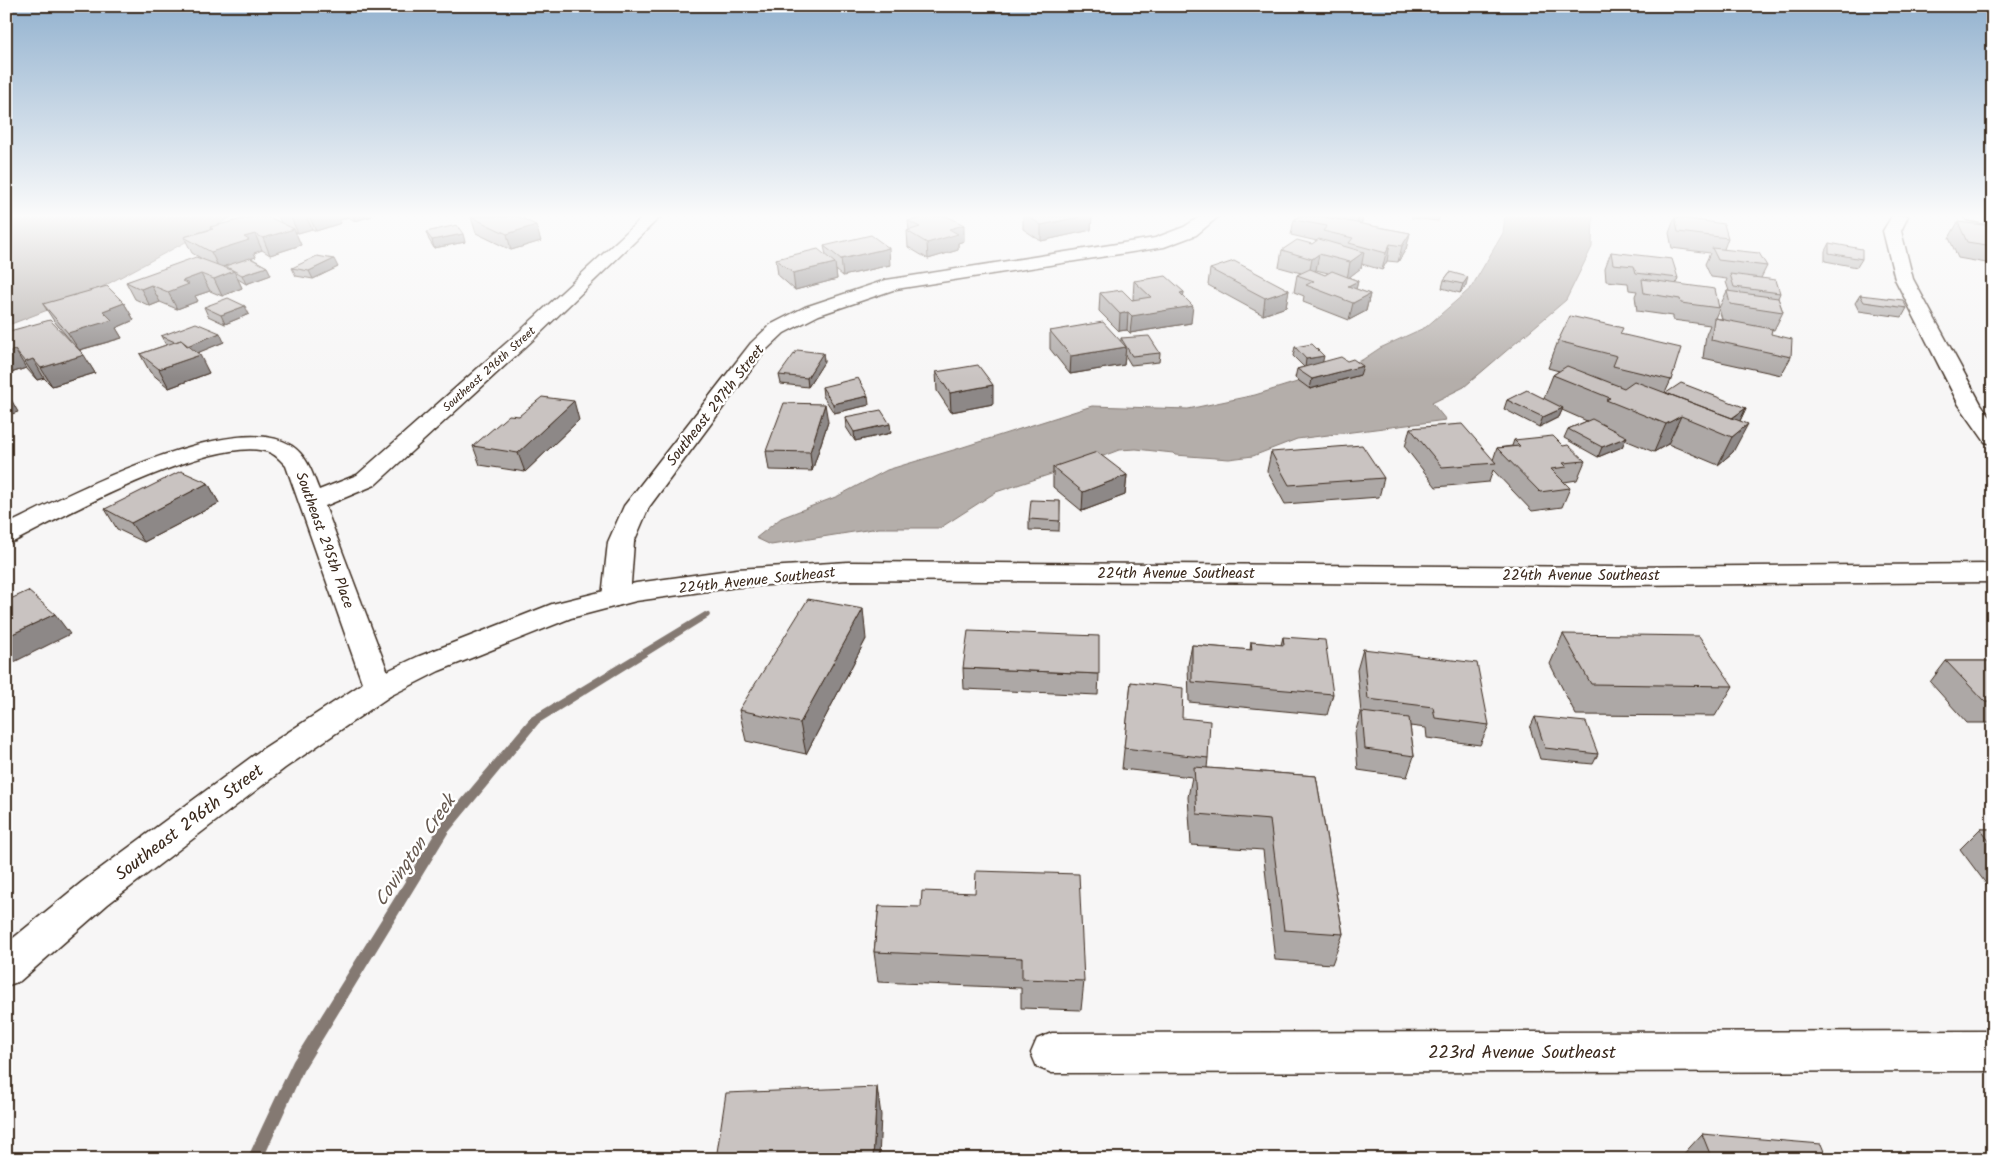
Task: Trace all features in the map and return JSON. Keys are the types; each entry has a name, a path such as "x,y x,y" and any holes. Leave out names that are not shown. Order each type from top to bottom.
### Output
{"street":[{"name":"Southeast 296th Street","path":"312,502 366,480 527,335 595,270"},
{"name":"Southeast 297th Street","path":"616,597 621,542 638,506 758,347 777,329 812,311 893,284 981,270"},
{"path":"1902,270 1904,279 1970,405 1993,437"},
{"name":"Southeast 295th Place","path":"6,536 101,489 164,462 208,449 239,444 260,443 274,446 287,452 297,464 379,688"},
{"name":"224th Avenue Southeast","path":"379,688 428,664 507,631 562,611 636,592 737,578 801,573 848,571 1604,576 1993,573"},
{"name":"Southeast 296th Street","path":"6,968 96,893 273,759 379,688"},
{"name":"223rd Avenue Southeast","path":"1052,1052 1993,1052"}],"shaded area":[{"path":"6,270 133,270 89,294 6,326"},
{"path":"1481,270 1581,270 1566,300 1464,387 1432,403 1446,420 1297,439 1253,456 1229,459 1175,455 1173,453 1136,449 1119,450 996,492 940,528 879,528 771,545 756,538 781,518 838,496 887,470 1092,406 1188,409 1255,395 1323,374 1362,360 1380,348 1426,327 1471,288"}],"building":[{"path":"159,270 234,271 214,279 201,274 182,281 189,284 168,292 151,285 141,289 126,282"},
{"path":"233,270 256,270 242,275"},
{"path":"790,270 804,270 793,273"},
{"path":"1213,270 1252,270 1289,290 1265,298"},
{"path":"1307,270 1313,270 1325,275 1332,271 1358,281 1348,286 1370,294 1353,303 1306,285 1314,281 1297,275"},
{"path":"1635,270 1676,270 1678,278 1636,273"},
{"path":"1450,272 1468,277 1463,284 1444,280"},
{"path":"1730,274 1776,280 1780,293 1734,287"},
{"path":"1166,276 1184,292 1180,293 1193,306 1132,316 1128,312 1120,314 1100,293 1122,290 1132,300 1151,297 1134,281"},
{"path":"1642,279 1715,289 1719,308 1681,303 1680,299 1644,293"},
{"path":"107,286 124,303 103,311 112,320 68,333 43,304"},
{"path":"1727,291 1778,298 1783,312 1730,304"},
{"path":"1860,295 1903,300 1907,308 1864,302"},
{"path":"228,298 245,306 221,315 204,307"},
{"path":"1570,316 1623,328 1620,334 1681,348 1671,380 1613,366 1617,356 1558,341"},
{"path":"1714,318 1772,329 1771,334 1792,339 1791,357 1711,340"},
{"path":"50,320 84,355 41,368 33,359 25,362 15,350 6,352 6,332"},
{"path":"1103,322 1126,347 1071,356 1050,331"},
{"path":"196,323 220,333 187,346 181,340 175,342 161,336"},
{"path":"1149,336 1160,353 1132,356 1121,338"},
{"path":"181,340 200,355 159,369 140,354"},
{"path":"1312,344 1324,356 1306,359 1295,347"},
{"path":"797,350 823,353 807,378 779,375"},
{"path":"1341,357 1347,361 1353,359 1363,366 1312,379 1297,369"},
{"path":"978,365 993,385 950,393 936,372"},
{"path":"1567,366 1624,388 1634,381 1748,424 1732,437 1681,416 1666,424 1606,400 1610,398 1553,375"},
{"path":"858,378 868,396 833,404 822,387"},
{"path":"1681,383 1746,408 1732,418 1666,393"},
{"path":"1527,390 1563,408 1543,417 1507,400"},
{"path":"542,397 574,401 518,453 473,446 509,415 519,416"},
{"path":"784,403 825,404 810,452 766,451"},
{"path":"881,410 890,424 854,432 845,417"},
{"path":"1592,419 1627,437 1602,447 1568,429"},
{"path":"1462,424 1496,463 1442,467 1410,428"},
{"path":"1553,436 1563,446 1568,445 1585,461 1563,463 1567,467 1551,469 1570,488 1540,492 1497,448 1520,446 1514,440"},
{"path":"1362,445 1384,478 1289,485 1271,452"},
{"path":"1097,452 1127,475 1083,492 1053,467"},
{"path":"181,471 208,483 131,523 105,509"},
{"path":"1031,500 1060,501 1060,521 1029,519"},
{"path":"28,591 55,614 6,637 6,601"},
{"path":"808,599 863,609 800,723 739,710"},
{"path":"968,631 1099,636 1099,674 963,668"},
{"path":"1563,634 1699,636 1733,686 1591,684"},
{"path":"1283,637 1325,640 1333,694 1192,682 1192,645 1252,650 1251,642 1284,645"},
{"path":"1363,649 1477,663 1489,725 1435,718 1433,707 1368,699"},
{"path":"1946,661 1993,661 1993,702 1985,702"},
{"path":"1131,682 1183,688 1182,718 1210,721 1208,758 1124,748"},
{"path":"1362,712 1409,718 1414,756 1365,749"},
{"path":"1535,717 1586,722 1598,754 1545,748"},
{"path":"1194,767 1316,776 1343,934 1284,930 1270,820 1197,814"},
{"path":"1980,829 1993,829 1993,846"},
{"path":"976,871 1079,874 1084,981 1022,979 1022,958 874,952 879,906 921,907 922,891 975,893"},
{"path":"877,1087 873,1159 716,1159 726,1093"},
{"path":"1702,1134 1821,1144 1827,1159 1712,1159"}],"waterway":[{"name":"Covington Creek","path":"255,1159 298,1066 444,829 535,720 705,615"}]}
